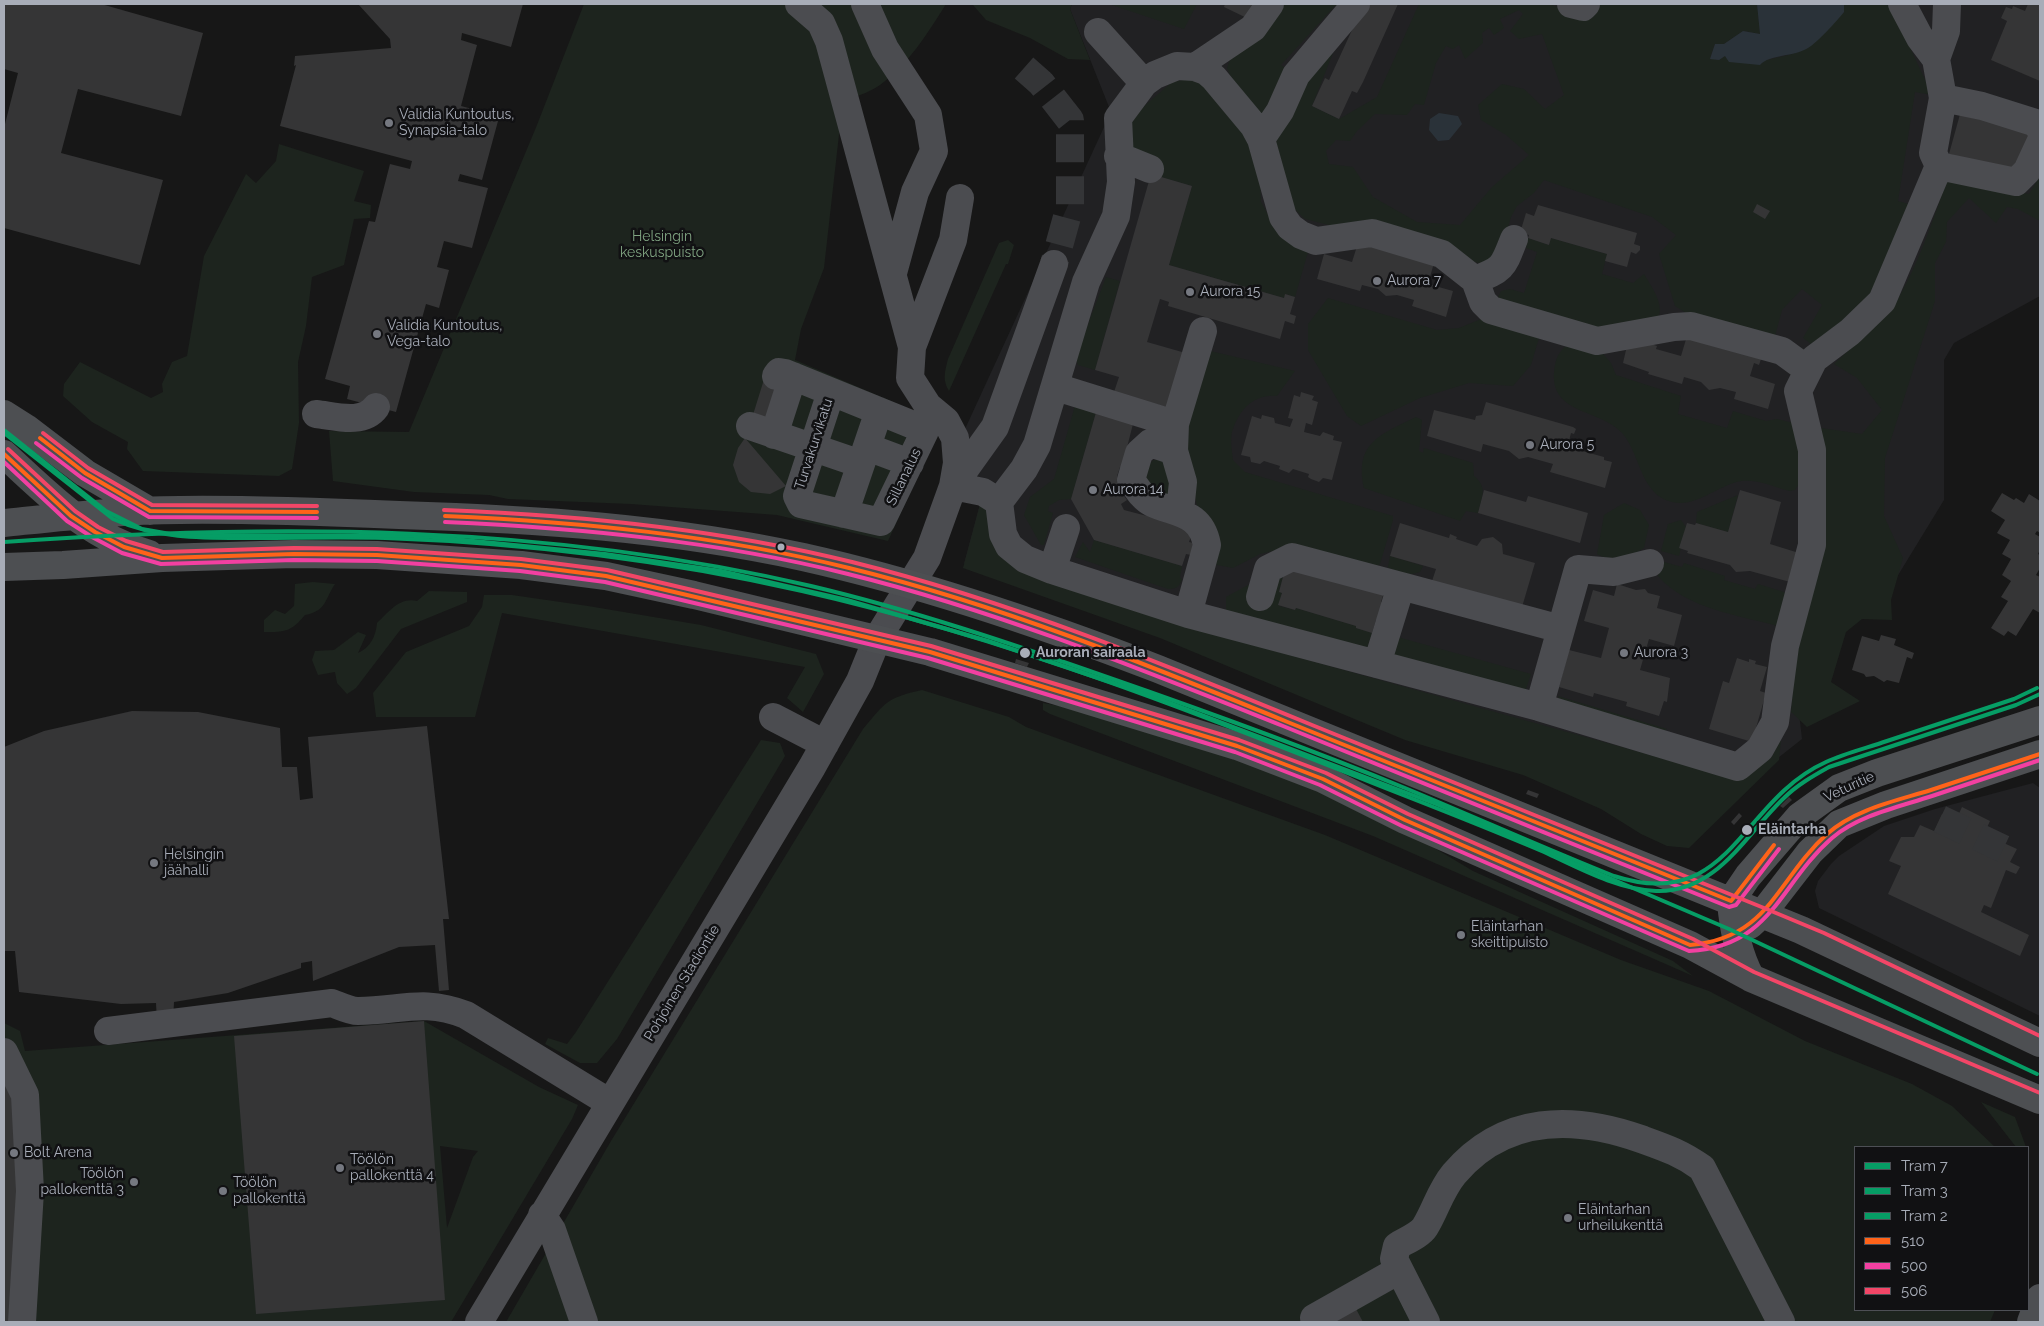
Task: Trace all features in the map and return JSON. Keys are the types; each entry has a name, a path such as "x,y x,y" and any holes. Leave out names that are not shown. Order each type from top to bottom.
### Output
{"main road":[{"path":"4,414 86,473 150,511"},
{"path":"4,454 71,516 95,532 124,547 162,558"},
{"path":"4,523 150,511 316,512 492,518 607,526 760,548 862,571 1099,646 1762,914 1830,943 2040,1043"},
{"path":"4,567 162,558 294,554 377,555 521,564 614,578 877,639 1012,676 1237,746 1323,779 1405,820 1690,945 1751,978 2040,1100"},
{"name":"Veturitie","path":"1690,945 1716,943 1735,935 1762,914 1810,852 1839,824 1886,805 2040,754 2040,721 1877,773 1839,788 1800,816 1754,868 1731,902"},
{"path":"1731,902 1735,935 1743,963 1751,978"},
{"path":"2031,1322 2040,1298"}],"street":[{"path":"799,4 821,23 829,41 912,347"},
{"path":"865,4 885,49 928,115 934,151 915,192 893,274"},
{"path":"1196,67 1253,28 1270,4"},
{"path":"1261,139 1280,111 1296,75 1356,4"},
{"path":"1571,4 1583,7 1586,4"},
{"path":"1808,370 1782,351 1691,326 1674,327 1597,341 1491,310 1483,302 1475,280 1442,254 1372,233 1316,241 1301,235 1290,227 1283,217 1261,139 1254,126 1206,71 1196,67 1177,66 1165,69 1144,83 1118,118 1118,156 1121,182 1116,216 1086,282 1037,445 1024,469 999,502 1003,534 1009,546 1025,559 1052,570 1188,614 1540,707 1738,767 1760,749 1775,722 1785,646 1812,545 1812,450 1798,391 1814,359 1850,332 1882,301 1938,166 1933,153 1943,98 1936,59 1920,38 1902,4"},
{"path":"1936,59 1946,31 1947,4"},
{"path":"1098,32 1144,83"},
{"path":"1943,98 1982,106 2036,123 2040,129"},
{"path":"1938,166 2016,182 2029,182 2027,171 2040,143"},
{"path":"1118,156 1150,169"},
{"path":"952,486 957,463 955,438 946,420 928,406 910,378 912,347 953,240 960,198"},
{"path":"1475,280 1494,273 1503,266 1514,239"},
{"path":"952,486 995,426 1054,264"},
{"path":"1180,511 1183,482 1174,451 1176,424 1204,331"},
{"path":"844,514 861,465 879,411 828,384 785,376 762,431 861,465 910,463"},
{"name":"Turvakurvikatu","path":"828,384 813,448 797,496 798,500 801,504 881,522"},
{"path":"1056,387 1176,424"},
{"path":"316,414 359,418 370,415 376,407"},
{"name":"Sillanalus","path":"879,411 925,431 881,522"},
{"path":"1174,451 1150,443 1139,453 1131,480 1139,492 1150,502 1180,511 1200,526 1207,545 1188,614"},
{"path":"861,465 893,498"},
{"path":"952,486 983,492 999,502"},
{"name":"Pohjoinen Stadiontie","path":"478,1322 825,744 860,681 877,639 926,558 952,486"},
{"path":"1052,570 1066,528"},
{"path":"1260,597 1268,569 1292,557 1561,629"},
{"path":"1540,707 1578,569 1614,572 1650,563"},
{"path":"1377,664 1401,586"},
{"path":"773,717 825,744"},
{"path":"108,1031 332,1003 356,1011 415,1004 452,1009 466,1015 610,1103"},
{"path":"4,1052 25,1095 30,1191 22,1322"},
{"path":"1426,1322 1394,1259 1397,1246 1424,1228 1439,1195 1454,1174 1474,1153 1487,1143 1503,1135 1538,1126 1572,1124 1611,1129 1682,1153 1702,1168 1781,1322"},
{"path":"542,1215 552,1230 584,1322"},
{"path":"1316,1322 1314,1318 1399,1270"}],"shaded area":[{"name":"Auroran sairaala","path":"1072,4 2040,4 2040,296 1954,343 1944,360 1944,500 1878,608 1813,590 1798,704 1802,739 1749,781 1691,842 1174,623 964,564 985,485 966,479 975,451 965,429 1111,112 1070,9"},
{"path":"1757,4 1844,4 1844,12 1817,41 1802,51 1764,61 1760,65 1729,62 1725,56 1719,60 1710,59 1715,44 1724,44 1743,31 1760,34"},
{"path":"1439,113 1458,116 1462,124 1449,140 1438,141 1429,130 1430,119"},
{"path":"2033,783 2040,788 2040,1016 1819,908 1815,891 1818,881 1831,864 1839,856 1884,826 1935,809"}],"green space":[{"name":"Helsingin keskuspuisto","path":"584,4 946,4 917,48 900,68 880,85 840,103 842,108 824,268 801,329 795,360 919,413 938,432 888,541 777,515 631,504 508,499 489,495 414,492 333,481 329,431 409,432 537,125"},
{"path":"969,4 1072,4 1070,9 1090,60 1068,59 1030,38 986,20 973,5"},
{"path":"1109,4 1197,4 1184,29"},
{"path":"1281,4 1345,4 1335,6 1281,65 1288,70 1261,116 1236,89 1227,68 1233,51"},
{"path":"1419,4 1550,4 1577,14 1594,16 1600,4 1757,4 1760,34 1743,31 1724,44 1715,44 1710,58 1719,60 1725,56 1763,61 1808,48 1844,12 1844,4 1890,4 1932,95 1915,92 1898,201 1912,205 1873,294 1814,346 1803,338 1822,305 1802,289 1782,310 1775,336 1694,318 1675,306 1659,254 1676,235 1652,217 1544,180 1534,193 1517,206 1511,217 1502,249 1483,264 1305,219 1293,208 1273,149 1296,91 1325,50 1333,53 1312,106 1339,119 1377,97","holes":["1519,10 1523,14 1510,31 1519,39 1542,34 1564,95 1545,109 1524,89 1502,84 1478,105 1481,120 1506,135 1529,155 1492,187 1460,225 1417,222 1373,197 1353,167 1329,164 1326,151 1336,140 1350,141 1357,131 1375,114 1407,115 1415,104 1424,105 1436,63 1446,46 1453,49 1459,45 1465,59 1483,43 1482,33 1489,28 1494,35 1504,28 1500,19"]},
{"path":"1198,77 1259,151 1261,202 1276,229 1308,252 1295,297 1286,294 1284,298 1169,265 1192,186 1157,176 1133,154 1121,138 1142,108 1172,82"},
{"path":"279,144 364,171 354,201 371,205 370,218 354,219 344,265 312,277 306,326 298,362 299,423 292,469 279,476 143,471 127,449 128,442 92,422 63,396 64,384 80,362 151,398 163,392 162,384 172,362 187,356 204,256 246,174 256,183 276,161"},
{"path":"2040,176 2040,221 2018,209 2007,207 1996,223 1969,198 1947,222 1946,242 1935,263 1935,301 1885,458 1884,516 1903,558 1891,600 1892,620 1862,619 1846,632 1831,682 1860,701 1807,727 1791,712 1797,638 1819,548 1821,428 1862,434 1882,410 1857,378 1834,364 1879,323 1900,295 1920,254 1947,181 2029,194"},
{"path":"1528,238 1549,245 1551,238 1607,254 1602,274 1633,283 1644,274 1660,307 1658,319 1610,333 1508,306 1498,297 1501,291 1510,289 1524,293 1537,252 1526,248"},
{"path":"1008,240 1014,245 1008,264 1006,264 949,391 945,379 948,359 999,243"},
{"path":"1106,277 1120,281 1095,370 1078,365 1075,358"},
{"path":"1328,298 1437,330 1459,328 1486,317 1539,338 1531,365 1513,386 1469,383 1420,398 1361,426 1347,416 1308,350 1308,324"},
{"path":"1566,346 1599,349 1611,363 1616,375 1681,396 1678,414 1727,428 1733,411 1766,421 1777,419 1798,424 1802,479 1795,490 1789,491 1760,482 1741,481 1732,483 1690,502 1672,502 1661,498 1647,483 1634,453 1623,434 1614,426 1569,404 1561,397 1555,387 1554,373 1557,358"},
{"path":"1206,350 1295,371 1277,396 1261,398 1243,410 1232,432 1233,460 1245,472 1393,516 1380,564 1376,568 1299,545 1260,554 1233,568 1212,564 1215,535 1197,505 1180,434"},
{"path":"1076,402 1097,409 1071,499 1059,500 1049,506 1048,511 1053,513 1044,545 1041,545 1024,515 1030,497 1054,479"},
{"path":"1416,417 1422,420 1419,451 1423,453 1424,448 1473,463 1474,476 1481,484 1483,493 1478,513 1466,511 1460,521 1364,488 1362,472 1363,460 1367,450 1382,435"},
{"path":"1153,460 1165,463 1174,486 1169,495 1149,491 1144,471"},
{"path":"1738,495 1728,532 1696,523 1697,512"},
{"path":"981,501 985,501 992,538 1174,623 1737,779 1781,740 1779,760 1689,848 1667,846 1641,834 1601,809 1523,775 1405,740 1160,638 963,568"},
{"path":"1624,503 1640,510 1649,525 1644,548 1621,560 1610,560 1597,554 1604,515"},
{"path":"1681,520 1686,527 1679,556 1661,551 1668,524"},
{"path":"1094,540 1182,566 1180,577 1182,580 1177,587 1168,589 1075,557 1083,542 1090,552"},
{"path":"1390,556 1423,566 1420,572 1411,574 1396,572 1388,567"},
{"path":"1664,562 1682,567 1684,563 1725,576 1724,580 1755,589 1758,584 1787,593 1778,626 1714,609 1683,596 1658,576 1659,564"},
{"path":"1284,573 1279,591 1282,593 1279,606 1295,610 1296,608 1356,626 1356,628 1372,633 1365,654 1226,611 1226,597 1248,585"},
{"path":"313,582 335,584 321,608 305,615 296,625 287,630 264,632 264,620 275,610 285,614 294,606 295,584"},
{"path":"429,591 467,592 467,602 401,629 356,688 347,694 337,683 335,672 318,675 312,660 315,651 334,650 358,632 366,635 358,653 362,651 372,641 377,623 390,610 405,601 417,601"},
{"path":"484,595 512,595 701,625 816,654 824,674 803,712 787,698 805,667 502,613 475,717 376,717 373,693 406,652 469,626 482,607"},
{"path":"1394,636 1531,674 1524,695 1388,657"},
{"path":"922,690 1009,717 1026,727 1325,835 1621,960 1709,991 1805,1041 1912,1084 1952,1106 1994,1146 1854,1146 1854,1311 1995,1311 1990,1322 506,1322 611,1141 863,729 882,707 901,696"},
{"path":"1558,696 1667,729 1662,733 1562,707"},
{"path":"1043,703 1077,709 1151,730 1306,784 1406,831 1473,871 1673,961 1693,976 1373,836 1050,714 1043,710"},
{"path":"761,740 780,743 785,756 617,1039 597,1063 580,1063 545,1044 548,1038 567,1044 576,1032"},
{"name":"Töölön pallokenttä","path":"424,1021 539,1087 578,1105 572,1119 451,1322 4,1322 4,1023 20,1031 25,1051","holes":["440,1146 478,1151 473,1157 447,1228"]},
{"path":"1981,1102 2015,1117 2026,1146 2015,1146"}],"building":[{"path":"4,4 101,4 203,33 181,116 78,89 61,153 163,180 140,265 4,228 4,128 18,73 4,69"},
{"name":"Validia Kuntoutus, Synapsia-talo","path":"358,4 523,4 511,47 462,33 461,40 477,45 461,106 491,114 490,118 498,121 482,180 460,174 458,181 488,188 472,248 444,241 437,267 449,270 439,308 426,304 396,412 347,399 350,386 325,379 369,221 375,222 390,164 410,169 412,161 280,126 296,65 294,66 295,56 391,48 390,39"},
{"path":"1225,4 1262,4 1253,21 1224,7"},
{"path":"1364,4 1398,4 1363,82 1357,93 1352,91 1339,119 1312,106 1325,78 1329,80"},
{"path":"2028,4 2040,4 2040,81 1991,60 2007,21 2001,18 2006,7 2012,9 2013,6 2025,11"},
{"path":"1962,107 2031,127 2017,173 1949,154"},
{"name":"Aurora 15","path":"1151,174 1192,186 1169,265 1284,298 1285,294 1295,297 1290,314 1296,316 1294,324 1285,321 1280,339 1168,306 1169,302 1160,299 1147,342 1189,354 1173,409 1114,392 1119,377 1095,370"},
{"path":"1757,204 1770,211 1765,219 1753,212"},
{"path":"1538,205 1637,233 1634,244 1640,246 1640,250 1636,254 1631,252 1627,267 1605,261 1607,254 1551,238 1549,245 1528,238 1529,235 1520,233 1526,213 1534,216"},
{"name":"Aurora 7","path":"1358,243 1434,263 1428,284 1453,291 1446,317 1412,306 1414,300 1397,295 1386,296 1378,289 1362,285 1360,291 1317,279 1324,254 1352,262"},
{"path":"1687,336 1761,359 1759,365 1754,363 1750,376 1775,384 1768,409 1734,399 1736,392 1720,388 1709,390 1701,382 1684,377 1682,384 1648,374 1649,372 1623,363 1626,350 1624,350 1645,342 1657,346 1656,349 1681,356"},
{"path":"766,373 779,377 765,422 752,418"},
{"path":"1301,392 1314,396 1312,400 1318,402 1312,425 1306,423 1304,432 1320,436 1323,432 1334,436 1333,440 1342,442 1332,480 1323,478 1319,482 1308,477 1309,474 1293,469 1289,473 1279,469 1280,466 1264,461 1260,464 1251,462 1250,457 1241,455 1252,416 1261,419 1262,415 1274,418 1275,423 1290,427 1293,419 1288,418 1294,395 1300,397"},
{"name":"Aurora 5","path":"1486,402 1576,429 1574,434 1571,433 1569,441 1573,442 1575,449 1604,457 1604,460 1612,462 1605,488 1550,472 1553,464 1528,457 1519,459 1509,451 1483,444 1481,452 1427,436 1434,410 1475,420 1476,416 1482,415"},
{"name":"Aurora 14","path":"1097,409 1134,420 1122,467 1120,467 1117,476 1118,483 1113,492 1116,496 1122,493 1127,500 1121,504 1124,510 1147,516 1147,514 1193,530 1189,542 1194,543 1191,555 1186,554 1182,566 1094,540 1071,499"},
{"path":"745,438 786,486 770,494 751,492 739,482 733,465 738,448"},
{"path":"1484,490 1526,502 1528,496 1588,513 1580,543 1478,513"},
{"path":"1740,490 1781,502 1770,544 1799,553 1790,582 1750,571 1736,572 1730,565 1687,553 1688,551 1679,548 1687,523 1695,525 1696,523 1728,532"},
{"path":"2002,493 2024,503 2029,494 2040,501 2040,533 2037,531 2035,534 2040,537 2040,550 2038,554 2040,555 2040,568 2036,575 2040,577 2040,613 2033,609 2016,636 2008,631 2004,636 1991,628 2008,601 2001,597 2011,581 2002,575 2011,559 2002,554 2010,540 1997,533 2005,520 1991,511"},
{"path":"1400,523 1449,538 1450,534 1457,537 1456,539 1477,546 1482,539 1493,537 1502,544 1503,554 1535,563 1522,607 1432,581 1436,569 1390,556"},
{"path":"1291,562 1385,589 1381,602 1384,603 1379,620 1376,620 1372,633 1356,628 1356,626 1296,608 1295,610 1278,605 1282,593 1279,592 1284,573"},
{"name":"Aurora 3","path":"1617,584 1636,590 1645,589 1648,593 1660,596 1657,608 1682,615 1674,646 1649,639 1640,670 1670,678 1667,702 1664,701 1659,716 1626,706 1627,702 1594,693 1593,697 1559,687 1569,650 1601,658 1609,628 1584,621 1593,590 1614,596"},
{"path":"1881,635 1896,639 1894,645 1914,653 1912,659 1907,657 1899,683 1887,680 1884,682 1874,676 1866,677 1864,674 1852,670 1862,636 1879,641"},
{"path":"1737,658 1749,662 1749,659 1756,661 1755,664 1767,667 1760,691 1766,693 1752,742 1709,729 1723,681 1729,683"},
{"path":"1016,659 1029,663 1027,667 1015,663"},
{"name":"Helsingin jäähalli","path":"132,711 198,712 280,728 282,767 297,767 300,800 313,798 308,737 427,726 449,919 443,919 449,990 439,991 435,945 399,947 313,981 312,961 301,963 301,968 228,993 174,1002 173,1021 157,1022 156,1003 121,1004 19,992 15,951 4,951 4,747 44,731"},
{"path":"1528,790 1539,794 1537,798 1526,794"},
{"path":"1789,797 1792,800 1783,808 1780,806"},
{"path":"1962,807 1990,821 1984,834 2017,849 2010,862 2020,867 2016,874 2006,870 1991,908 1984,905 1981,912 2029,935 2020,956 1888,894 1901,866 1889,861 1901,837 1914,837 1920,825 1934,831 1942,814 1956,820"},
{"path":"1739,813 1742,816 1734,825 1731,822"},
{"name":"Töölön pallokenttä 4","path":"424,1021 445,1300 256,1314 234,1036"},
{"name":"Bolt Arena","path":"4,1067 24,1110 9,1322 4,1322"},
{"path":"1355,1307 1363,1322 1332,1322"}],"tunnel":[{"path":"1024,68 1041,83 1070,120 1070,206 1054,264"},
{"path":"1940,819 2014,854"}],"tram line":[{"name":"3","path":"4,430 106,511 142,529 176,535 423,536 605,554 721,571 847,600 988,641 1152,696 1436,804 1729,929 2037,1074"},
{"name":"7","path":"4,433 113,519 148,531 202,538 385,538 437,540 542,549 699,570 802,591 880,610 1033,656 1185,709 1476,824 1598,877 1627,886 1656,891 1677,889 1696,883 1713,872 1728,859 1789,793 1829,767 2016,705 2040,694"},
{"name":"2","path":"4,542 206,532 308,531 409,534 511,540 611,550 712,566 811,586 849,595 961,628 1145,690 1368,773 1614,876 1653,884 1684,880 1710,867 1797,780 1826,762 1848,753 2014,699 2037,688"}],"transit line":[{"name":"506","path":"43,433 88,468 152,505 317,506"},
{"name":"510","path":"40,438 85,473 150,511 317,512"},
{"name":"500","path":"36,443 82,478 149,517 317,518"},
{"name":"506","path":"8,449 75,511 98,527 126,541 163,552 294,548 377,549 521,559 607,570 931,646 1239,740 1326,773 1408,814 1693,939 1754,972 2040,1093"},
{"name":"510","path":"4,454 71,516 95,532 124,547 162,558 294,554 377,555 521,565 606,576 930,652 1237,746 1323,779 1405,820 1690,945 1717,940 1738,931 1755,919 1810,852 1827,834 1850,818 1876,807 2040,754"},
{"name":"500","path":"4,462 67,521 122,553 161,564 294,560 377,561 520,571 605,582 928,658 1235,752 1320,785 1402,826 1689,951 1717,947 1739,938 1757,926 1772,910 1814,856 1832,838 1854,823 2040,760"},
{"name":"506","path":"444,510 598,520 700,532 802,550 911,578 1027,614 1142,656 1764,908 1824,933 2040,1036"},
{"name":"510","path":"445,516 598,526 699,539 799,557 906,583 1072,637 1182,679 1731,901 1774,845"},
{"name":"500","path":"445,522 597,532 748,553 848,574 959,605 1068,642 1176,683 1729,907 1736,905 1779,849"}],"place":[{"name":"Validia Kuntoutus, Synapsia-talo","path":"389,123"},
{"name":"Aurora 7","path":"1377,281"},
{"name":"Aurora 15","path":"1190,292"},
{"name":"Validia Kuntoutus, Vega-talo","path":"377,334"},
{"name":"Aurora 5","path":"1530,445"},
{"name":"Aurora 14","path":"1093,490"},
{"name":"Auroran sairaala","path":"1025,653"},
{"name":"Aurora 3","path":"1624,653"},
{"name":"Eläintarha","path":"1747,830"},
{"name":"Helsingin jäähalli","path":"154,863"},
{"name":"Eläintarhan skeittipuisto","path":"1461,935"},
{"name":"Bolt Arena","path":"14,1153"},
{"name":"Töölön pallokenttä 4","path":"340,1168"},
{"name":"Töölön pallokenttä 3","path":"134,1182"},
{"name":"Töölön pallokenttä","path":"223,1191"},
{"name":"Eläintarhan urheilukenttä","path":"1568,1218"}]}
